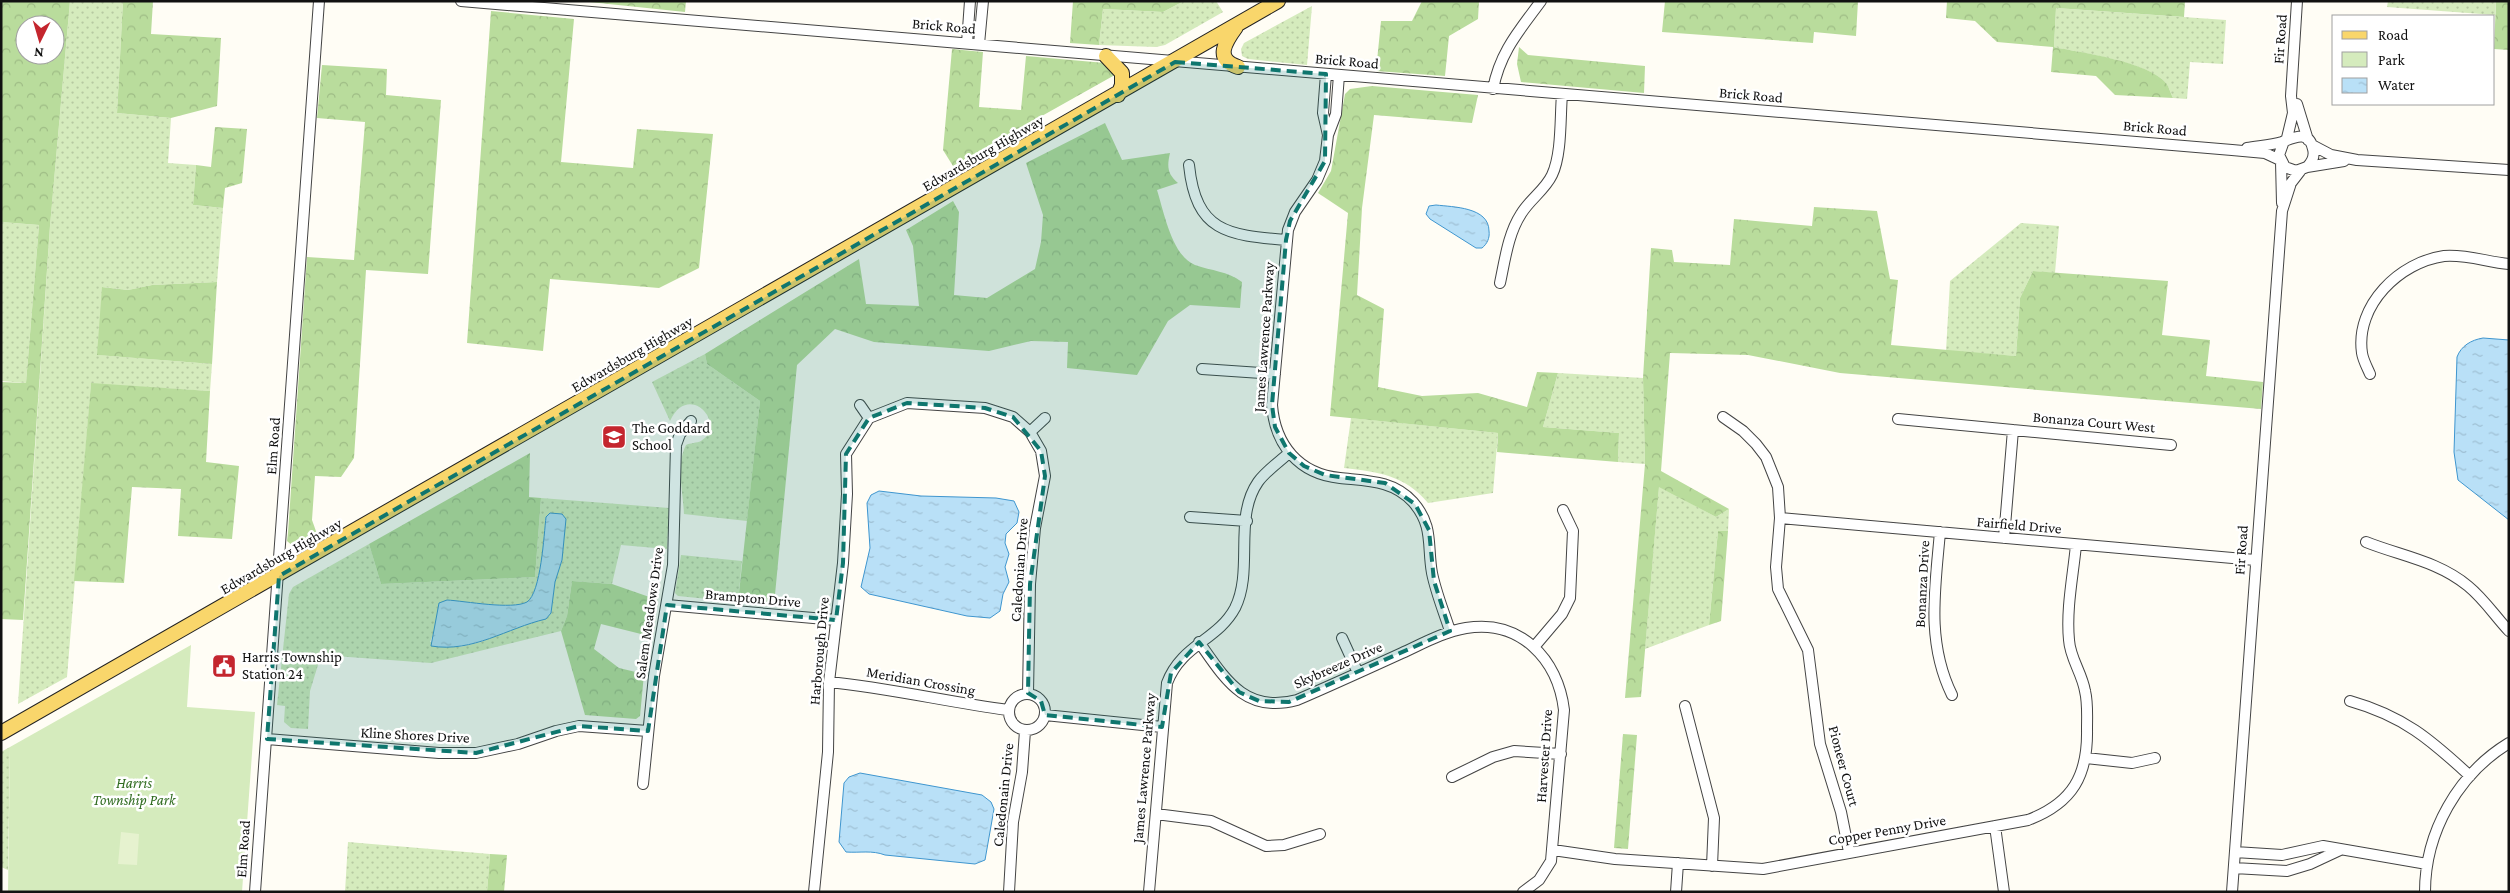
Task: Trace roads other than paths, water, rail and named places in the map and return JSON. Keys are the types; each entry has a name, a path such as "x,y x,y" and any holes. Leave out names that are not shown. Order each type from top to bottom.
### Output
{"main road":[{"name":"Edwardsburg Highway","path":"1,734 1118,95 1278,1"},
{"path":"1238,24 1228,38 1224,50 1224,59 1227,63 1238,67"},
{"path":"1106,56 1122,73 1122,84 1118,95"}],"street":[{"name":"Elm Road","path":"255,892 319,1"},
{"name":"Brick Road","path":"461,1 508,3 1175,62 2232,150 2265,153 2281,161"},
{"path":"966,43 970,1"},
{"path":"979,44 983,1"},
{"path":"1493,89 1500,60 1511,41 1542,1"},
{"name":"Fir Road","path":"2286,140 2293,113 2292,78 2297,1"},
{"name":"James Lawrence Parkway","path":"1326,74 1323,113 1328,135"},
{"name":"James Lawrence Parkway","path":"1149,892 1165,693 1171,673 1182,656 1223,624 1238,599 1250,499 1258,482 1289,453 1279,437 1273,416 1286,240 1290,221 1322,170 1328,135 1336,114 1339,75"},
{"name":"Fir Road","path":"2292,78 2300,117 2310,143"},
{"path":"1500,283 1514,225 1522,212 1545,187 1553,174 1557,157 1562,94"},
{"path":"2357,160 2290,169 2281,161 2279,150 2286,140 2298,136 2331,155 2357,160 2509,170"},
{"name":"Brick Road","path":"2232,150 2286,140"},
{"path":"2304,168 2314,157 2310,143"},
{"name":"Fir Road","path":"2232,892 2282,211 2281,161"},
{"path":"1188,165 1196,200 1214,222 1240,235 1286,240"},
{"name":"Fir Road","path":"2282,211 2290,183 2304,168"},
{"path":"2370,374 2362,352 2364,326 2376,299 2396,276 2414,265 2446,256 2465,256 2509,264"},
{"path":"1202,368 1275,374"},
{"path":"860,405 869,418 907,403 985,408 1013,417 1030,432 1045,418"},
{"name":"Pioneer Court","path":"1723,417 1744,431 1766,457 1778,487 1780,518 1776,567 1778,589 1808,650 1820,744 1841,812 1849,852"},
{"name":"Harborough Drive","path":"814,892 828,752 829,682 843,553 847,494 846,454 869,418"},
{"name":"Bonanza Court West","path":"1898,419 2171,445"},
{"name":"Salem Meadows Drive","path":"643,784 657,655 673,565 676,445 680,434 691,421"},
{"path":"2004,538 2013,430"},
{"name":"Caledonian Drive","path":"1028,693 1030,584 1036,528 1045,476 1041,451 1030,432"},
{"path":"1289,453 1304,466 1325,475 1374,481 1393,486 1415,504 1429,530 1434,581 1450,631"},
{"path":"1534,647 1562,614 1570,598 1573,531 1563,510"},
{"path":"1190,517 1247,521"},
{"name":"Fairfield Drive","path":"1780,518 2255,560"},
{"name":"Bonanza Drive","path":"1940,532 1933,624 1939,660 1952,694"},
{"path":"2366,542 2425,561 2451,574 2478,594 2509,631"},
{"path":"2076,545 2068,640 2085,690 2086,758 2132,763 2155,758"},
{"name":"Brampton Drive","path":"667,605 836,620"},
{"name":"Harvester Drive","path":"1450,631 1491,627 1516,635 1534,647 1550,665 1562,693 1564,710 1553,850 1547,870 1530,888 1523,892"},
{"name":"Skybreeze Drive","path":"1200,642 1232,686 1248,698 1281,704 1297,700 1450,631"},
{"path":"1342,638 1358,673"},
{"name":"Meridian Crossing","path":"829,682 880,688 944,701 1008,710"},
{"path":"1008,710 1015,698 1028,693 1041,700 1045,716 1162,726"},
{"path":"2350,701 2376,708 2408,724 2470,776"},
{"path":"1685,706 1714,818 1712,866"},
{"name":"Caledonain Drive","path":"1008,710 1012,724 1025,731 1038,727 1045,716"},
{"name":"Kline Shores Drive","path":"267,739 439,754 476,753 518,744 556,731 579,726 648,731"},
{"name":"Caledonain Drive","path":"1009,892 1012,822 1022,772 1025,731"},
{"path":"2425,892 2427,864 2442,818 2470,776 2491,756 2509,743"},
{"path":"1452,777 1493,758 1514,751 1560,754"},
{"name":"Copper Penny Drive","path":"1553,850 1615,859 1763,869 2035,818 2062,801 2077,782 2086,758"},
{"path":"1156,814 1210,820 1266,846 1284,845 1320,834"},
{"path":"1995,826 2004,892"},
{"path":"2235,852 2276,855 2323,846 2427,864"},
{"path":"2234,868 2287,871 2310,864 2324,856 2341,850"},
{"path":"1676,892 1678,863"}],"water":[{"path":"1436,205 1469,210 1483,217 1489,231 1489,238 1485,245 1482,248 1476,248 1430,219 1426,214 1429,206"},
{"path":"2483,338 2509,340 2509,520 2458,480 2454,452 2457,357 2467,344"},
{"path":"879,491 921,496 996,498 1014,501 1019,512 1017,523 1006,534 1005,543 1009,554 1005,567 1009,582 1003,594 1000,611 990,618 967,616 869,594 861,587 870,548 867,503 871,495"},
{"path":"550,513 562,514 566,519 562,560 555,582 551,613 546,619 476,643 446,647 431,646 439,603 447,600 511,605 527,602 532,596 539,576 546,517"},
{"path":"860,773 982,795 991,802 994,809 985,860 975,864 871,852 846,852 839,842 844,783 849,777"}],"place":[{"name":"The Goddard School","path":"614,437"},
{"name":"Harris Township Station 24","path":"224,666"}],"park label":[{"name":"Harris Township Park","path":"134,792"}]}
